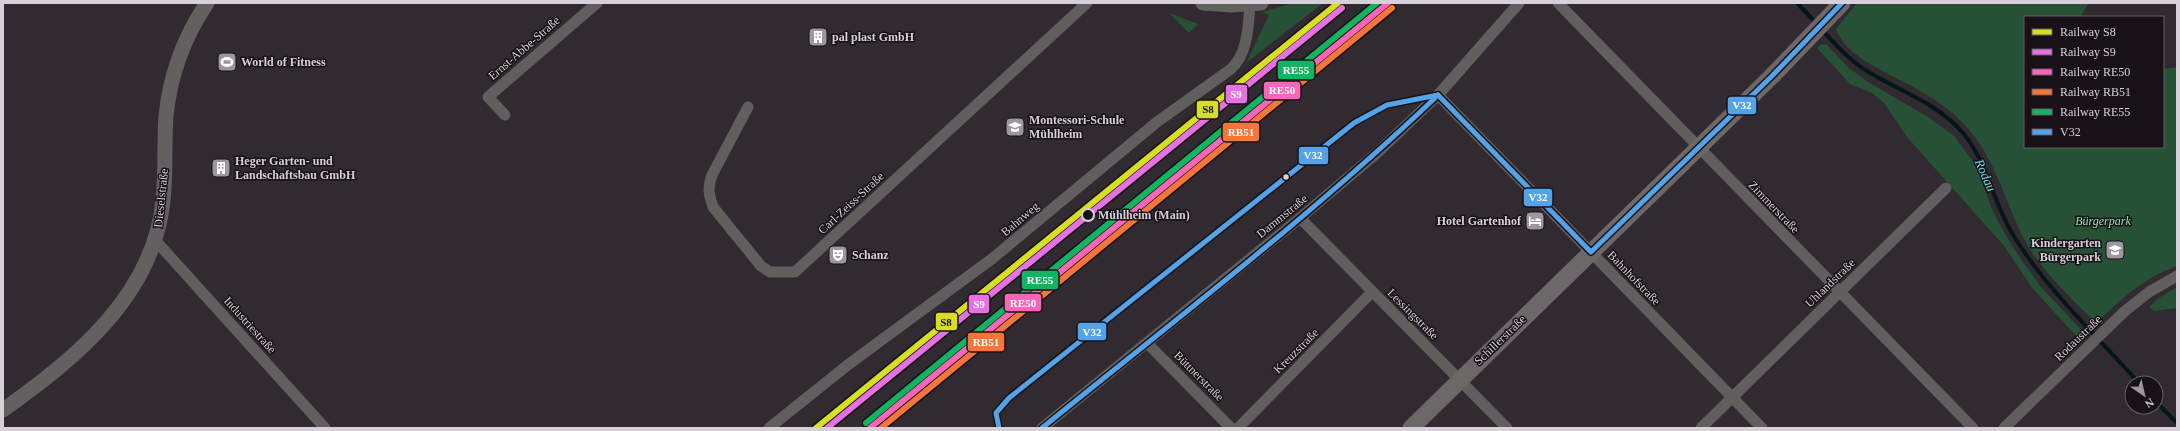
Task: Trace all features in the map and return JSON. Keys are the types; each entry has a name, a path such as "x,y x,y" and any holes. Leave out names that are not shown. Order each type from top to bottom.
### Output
{"main road":[{"name":"Schillerstraße","path":"1410,428 1811,37 1842,3"}],"street":[{"name":"Dieselstraße","path":"3,410 68,360 111,319 143,272 155,240 163,201 166,117 173,78 188,38 207,3"},
{"name":"Ernst-Abbe-Straße","path":"505,115 488,97 597,3"},
{"name":"Carl-Zeiss-Straße","path":"748,107 712,175 708,185 709,197 713,208 761,266 770,272 795,272 1087,3"},
{"path":"1203,3 1256,4"},
{"name":"Dammstraße","path":"1042,428 1300,218 1387,144 1438,95 1519,3"},
{"name":"Zimmerstraße","path":"1558,3 1973,428"},
{"name":"Bahnweg","path":"769,428 849,364 988,262 1149,129 1231,69 1238,61 1245,47 1256,4"},
{"name":"Bahnhofstraße","path":"1438,95 1762,428"},
{"name":"Uhlandstraße","path":"1700,428 1946,188"},
{"name":"Lessingstraße","path":"1300,218 1507,428"},
{"name":"Industriestraße","path":"155,240 325,428"},
{"name":"Rodaustraße","path":"2004,428 2113,323 2149,292 2177,276"},
{"name":"Kreuzstraße","path":"1238,428 1372,292"},
{"name":"Büttnerstraße","path":"1147,343 1231,428"}],"green space":[{"path":"1293,3 1323,3 1246,63 1269,15 1262,12"},
{"name":"Bürgerpark","path":"1857,3 2089,3 2081,16 2024,16 2024,148 2164,148 2164,69 2177,67 2177,266 2154,276 2134,290 2096,323 2046,271 2029,247 2015,220 1997,176 1974,135 1947,108 1929,96 1859,57 1841,39 1836,29"},
{"path":"1169,13 1198,24 1189,33"},
{"path":"1821,44 1827,45 1849,68 1868,82 1928,117 1954,136 1975,164 1994,214 2012,246 2040,286 2086,335 2081,339 2078,338 2033,289 2005,247 1907,137 1884,103 1872,93 1850,84 1817,48"},
{"path":"2177,287 2177,308 2154,311 2150,307 2157,299"}],"waterway":[{"name":"Rodau","path":"1797,3 1816,23"},
{"name":"Rodau","path":"1822,30 1860,67 1929,105 1952,122 1963,133 1979,158 2001,212 2028,258 2058,295 2132,375"},
{"name":"Rodau","path":"2164,410 2177,423"}],"rail line":[{"name":"S8","path":"816,428 1338,3"},
{"name":"RE55","path":"866,423 1377,3"},
{"name":"RE50","path":"870,428 1388,3"},
{"name":"S9","path":"827,428 1342,8"},
{"name":"RB51","path":"881,428 1392,8"}],"transit line":[{"name":"V32","path":"1438,95 1591,252 1772,76 1842,3"},
{"name":"V32","path":"999,428 996,413 1009,398 1354,123 1387,105 1438,95"},
{"name":"V32","path":"1042,428 1291,226 1388,142 1435,98"}],"place":[{"name":"pal plast GmbH","path":"818,37"},
{"name":"World of Fitness","path":"227,62"},
{"name":"Montessori-Schule Mühlheim","path":"1015,127"},
{"name":"Heger Garten- und Landschaftsbau GmbH","path":"221,168"},
{"name":"Mühlheim (Main)","path":"1088,215"},
{"name":"Hotel Gartenhof","path":"1535,221"},
{"name":"Kindergarten Bürgerpark","path":"2115,250"},
{"name":"Schanz","path":"838,255"}]}
